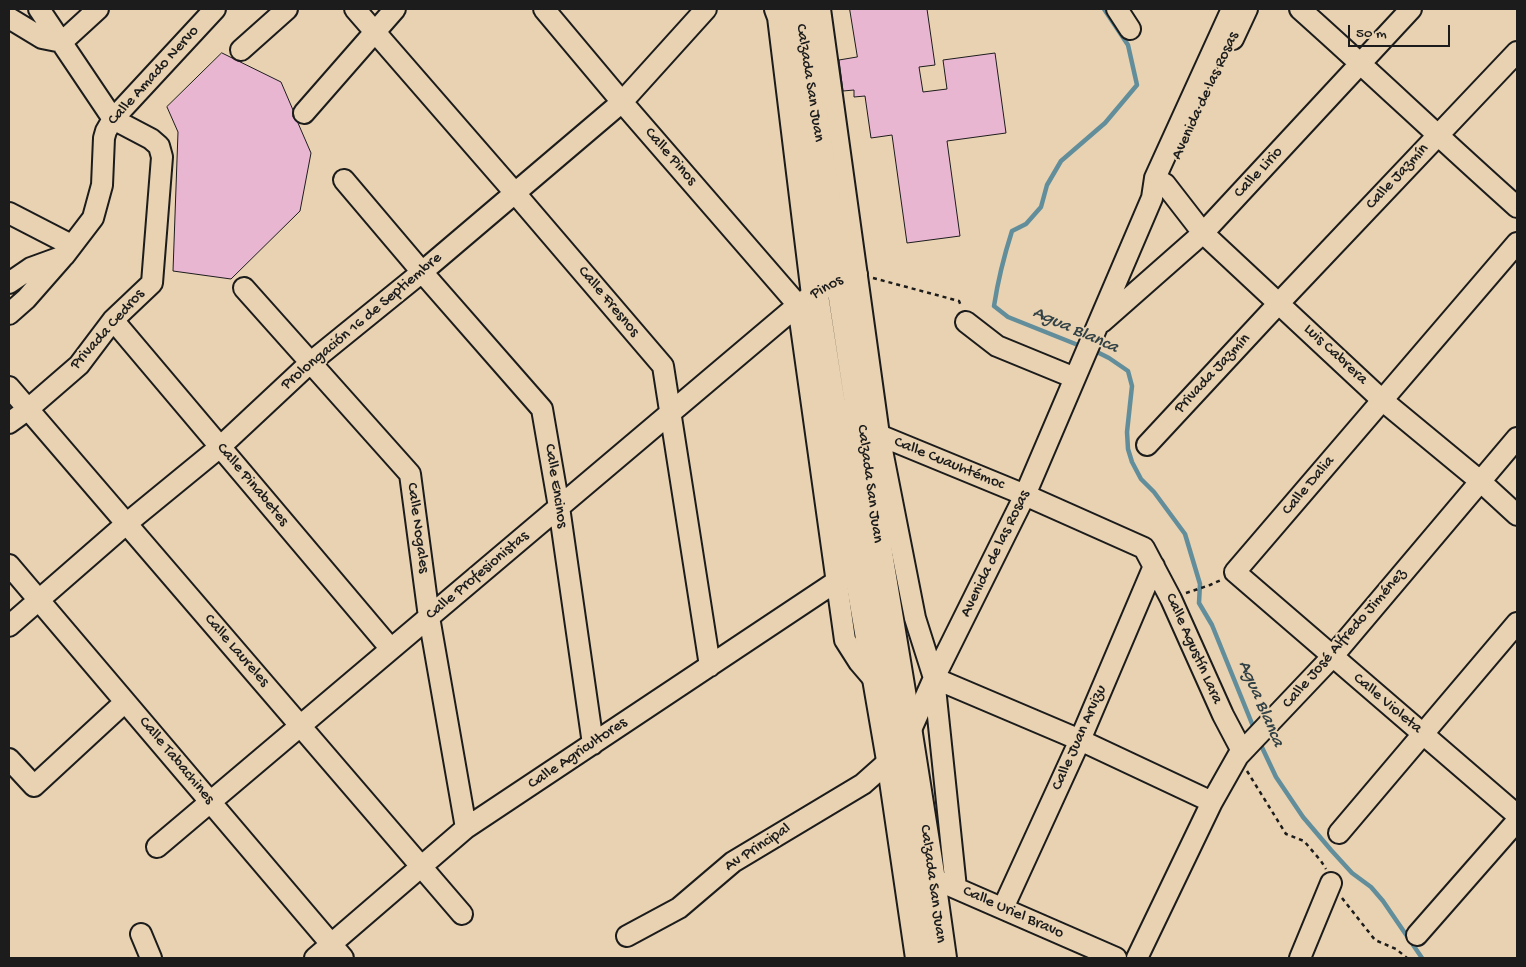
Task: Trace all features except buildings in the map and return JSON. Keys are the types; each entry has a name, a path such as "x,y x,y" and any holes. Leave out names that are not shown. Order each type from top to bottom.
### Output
{"main road":[{"name":"Calzada San Juan","path":"795,11 848,276 871,435 880,559 909,734 942,958"},
{"name":"Calzada San Juan","path":"795,11 807,300 848,578 876,683 890,760 932,884 918,958"}],"street":[{"path":"39,9 113,119"},
{"path":"62,42 98,9"},
{"name":"Calle Amado Nervo","path":"9,314 26,299 68,251 93,218 102,185 104,138 113,119 215,9"},
{"path":"241,50 287,9"},
{"name":"Calle Fresnos","path":"355,9 663,366 710,666"},
{"path":"304,112 394,9"},
{"name":"Calle Pinos","path":"544,9 622,102 807,300"},
{"name":"Prolongación 16 de Septiembre","path":"9,626 126,524 220,447 311,362 422,272 622,102 706,9"},
{"path":"1117,9 1130,29"},
{"name":"Avenida de las Rosas","path":"1157,187 1232,9"},
{"name":"Avenida de las Rosas","path":"1157,187 1247,9"},
{"path":"1300,9 1517,207"},
{"name":"Calle Lirio","path":"1094,334 1203,234 1410,9"},
{"path":"9,18 42,38 62,42"},
{"name":"Calle Jazmín","path":"1279,303 1517,52"},
{"name":"Privada Cedros","path":"9,423 27,410 79,364 113,320 152,283 162,157 160,146 151,139 113,119"},
{"name":"Calle Encinos","path":"344,180 542,408 559,507 593,744"},
{"path":"1094,334 1157,187"},
{"name":"Luis Cabrera","path":"1157,187 1203,234 1382,400 1480,481 1517,515"},
{"path":"9,213 68,251"},
{"name":"Calle Dalia","path":"1235,572 1517,243"},
{"name":"Calle Amado Nervo","path":"9,283 31,268 68,251"},
{"name":"Pinos","path":"807,300 848,276"},
{"name":"Calle Nogales","path":"244,288 410,474 429,617 466,828"},
{"name":"Calle Profesionistas","path":"157,847 671,412 807,300"},
{"name":"Privada Jazmín","path":"1147,445 1279,303"},
{"name":"Calle Pinabetes","path":"113,320 391,649"},
{"path":"966,322 998,346 1077,374"},
{"name":"Avenida de las Rosas","path":"890,760 909,734 934,678 1025,495 1094,334"},
{"name":"Calle Laureles","path":"9,387 462,914"},
{"path":"871,435 915,618 934,678 939,734 932,884"},
{"name":"Calle Cuauhtémoc","path":"871,435 1025,495 1144,548"},
{"name":"Calle José Alfredo Jiménez","path":"1137,958 1212,802 1243,750 1332,657 1517,438"},
{"name":"Calle Agustín Lara","path":"1144,548 1171,599 1223,715 1243,750"},
{"name":"Calle Tabachines","path":"9,565 337,951"},
{"name":"Calle Juan Arvizu","path":"1003,908 1080,740 1154,566"},
{"name":"Calle Violeta","path":"1235,572 1517,815"},
{"name":"Calle Agricultores","path":"315,958 337,951 421,867 466,828 710,666 848,578"},
{"path":"1339,833 1517,623"},
{"path":"934,678 1080,740 1212,802"},
{"path":"9,759 34,786 125,702"},
{"path":"909,734 939,734"},
{"name":"Av Principal","path":"627,936 679,908 733,862 863,784 890,760"},
{"path":"1417,935 1517,821"},
{"path":"1300,958 1331,883"},
{"name":"Calle Uriel Bravo","path":"932,884 1003,908 1116,958"},
{"path":"141,934 151,958"}],"path":[{"path":"848,276 959,301 966,322"},
{"path":"1179,596 1210,585"},
{"path":"1243,750 1286,834 1304,841 1321,861 1331,883 1375,940 1396,948 1407,958"},
{"path":"1396,948 1400,945"}],"waterway":[{"name":"Agua Blanca","path":"1083,347 1008,317 994,306 997,287 1012,231 1026,224 1041,207 1047,185 1061,161 1105,123 1137,85 1128,45 1104,9"},
{"name":"Agua Blanca","path":"1093,350 1128,371 1132,386 1127,432 1128,449 1132,462 1141,479 1154,492 1185,534 1200,584 1199,603 1212,625 1255,731"},
{"name":"Agua Blanca","path":"1259,741 1276,777 1303,817 1352,873 1371,887 1383,901 1422,958"}]}
